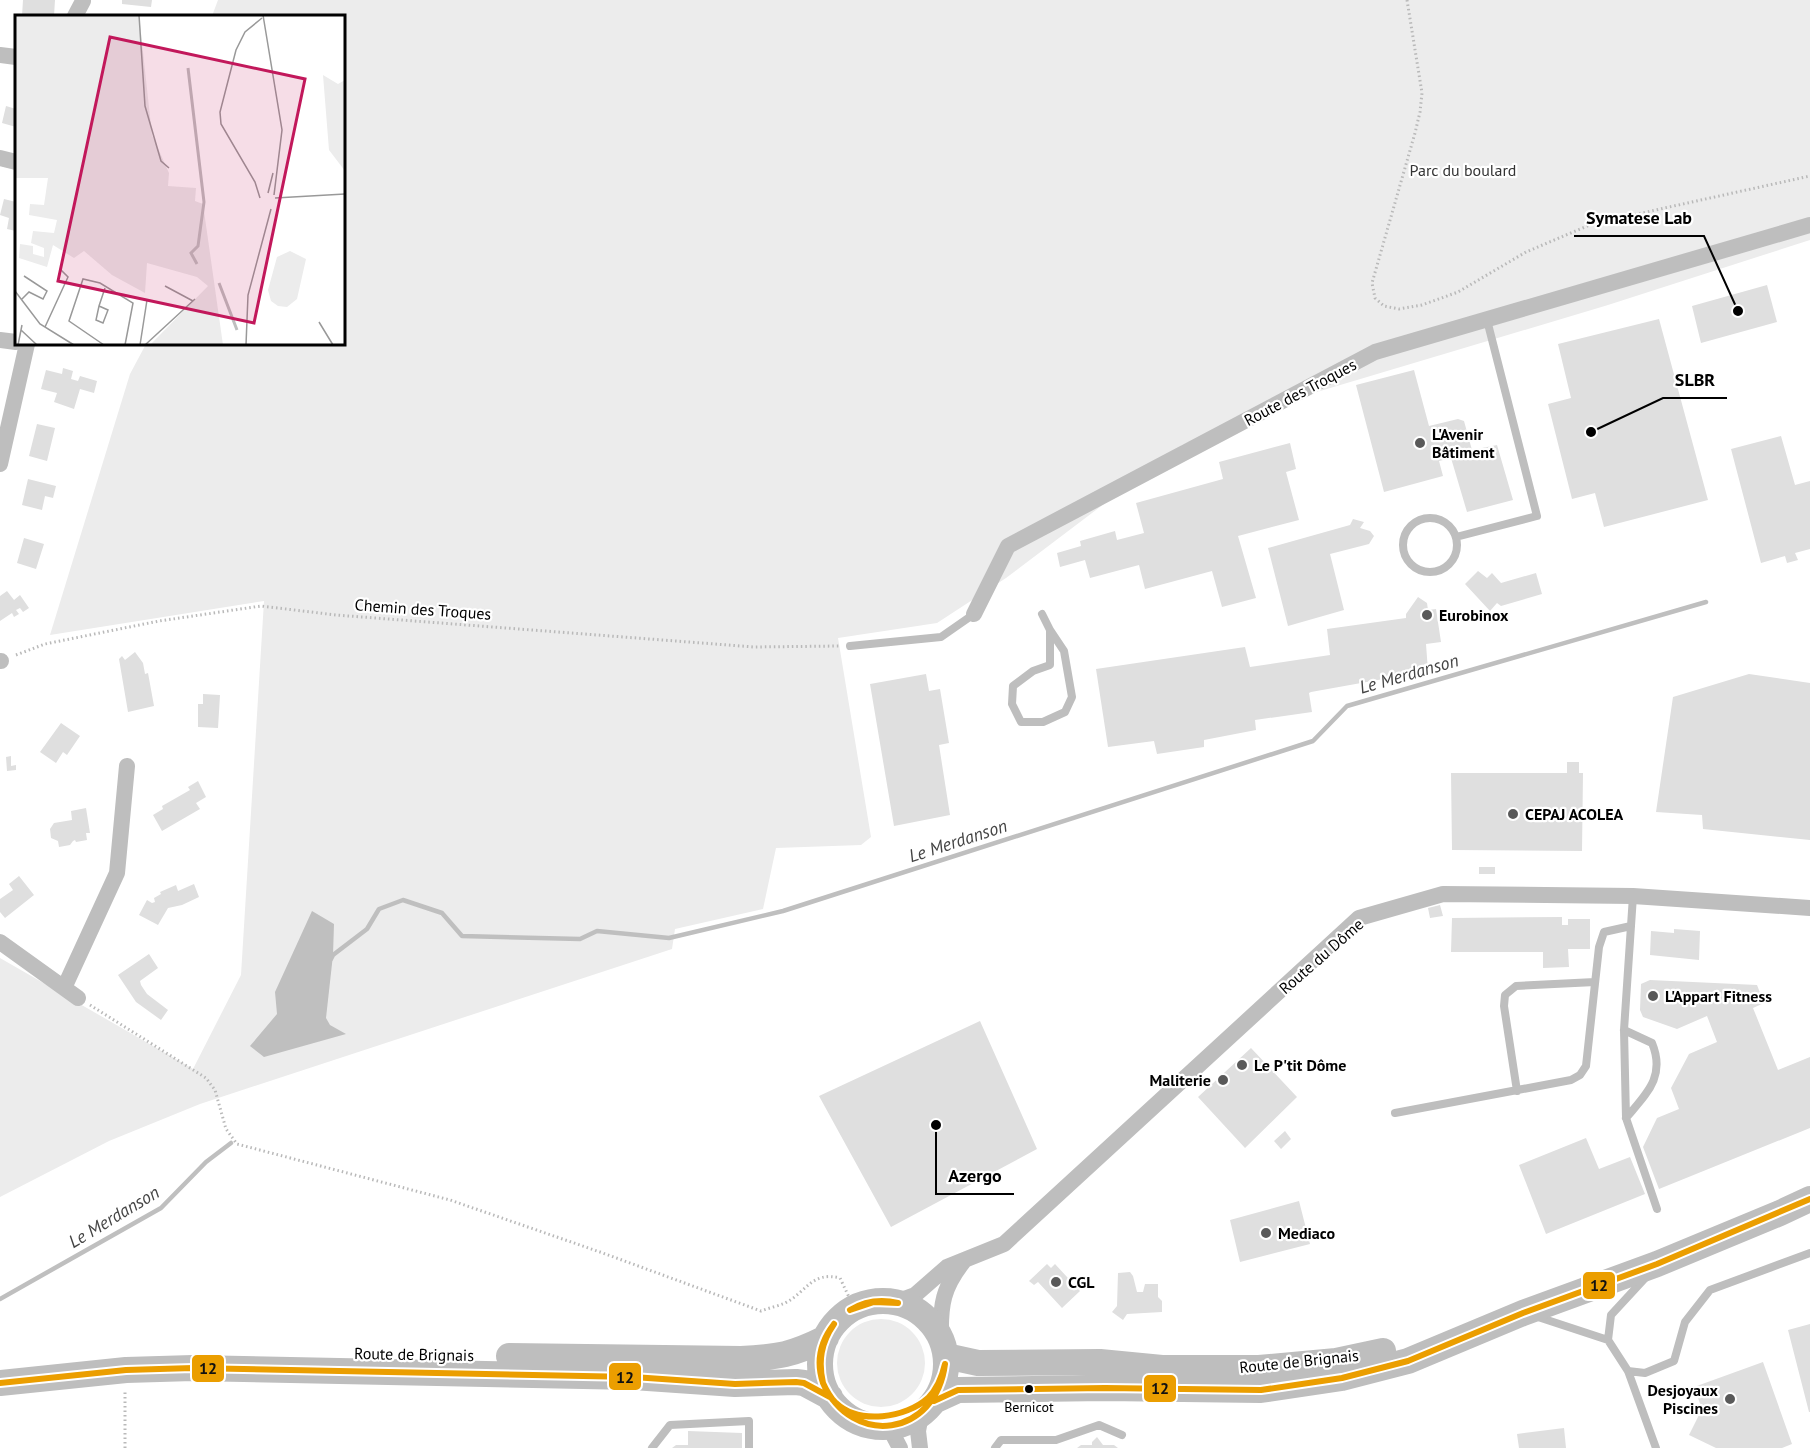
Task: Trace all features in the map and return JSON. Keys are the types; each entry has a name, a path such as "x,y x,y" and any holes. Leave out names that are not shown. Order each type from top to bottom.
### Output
{"main road":[{"name":"Route de Brignais","path":"928,1408 958,1390 1105,1388 1261,1390 1342,1378 1397,1364 1523,1313 1656,1264 1810,1199"},
{"path":"876,1301 896,1302 915,1309 930,1322 943,1347 946,1372 942,1387 928,1408 906,1423 894,1438 848,1417 830,1398 819,1367 821,1349 828,1331 841,1316 857,1306 876,1301"},
{"name":"Route de Brignais","path":"943,1347 978,1363 1100,1362 1162,1368 1259,1368 1336,1360 1472,1333"},
{"name":"Route de Brignais","path":"0,1366 54,1358 193,1351 741,1359 783,1356 826,1338"},
{"name":"Route de Brignais","path":"0,1383 126,1370 280,1369 633,1377 735,1384 796,1382 804,1383 830,1398"}],"street":[{"path":"75,15 82,1"},
{"path":"0,55 15,57"},
{"path":"0,158 15,162"},
{"name":"Route des Troques","path":"974,614 1008,546 1375,352 1810,225"},
{"path":"0,340 15,342"},
{"path":"0,464 27,345"},
{"path":"64,988 117,873 127,766"},
{"name":"Route du Dôme","path":"896,1302 915,1296 948,1267 1004,1244 1359,918 1443,894 1632,896 1810,908"},
{"path":"0,942 78,998"},
{"path":"943,1347 940,1311 946,1288 964,1260"},
{"path":"920,1448 918,1431 928,1408"}],"lane":[{"path":"1456,537 1537,516 1487,320"},
{"path":"1420,519 1438,519 1452,529 1456,537 1458,546 1451,563 1436,572 1426,573 1410,565 1402,549 1406,531 1420,519"},
{"name":"Route des Troques","path":"850,646 941,637 974,614"},
{"path":"1042,614 1064,651 1072,698 1065,712 1043,722 1021,722 1012,704 1013,686 1033,671 1050,665 1050,630"},
{"path":"1632,896 1624,1030 1626,1118 1657,1209"},
{"path":"1395,1113 1571,1080 1580,1075 1586,1066 1599,947 1604,932 1631,926"},
{"path":"1517,1091 1504,1006 1505,995 1516,986 1595,982"},
{"path":"1624,1030 1653,1043 1658,1055 1653,1085 1626,1118"},
{"path":"1628,1371 1645,1373 1674,1361 1685,1322 1710,1290 1810,1252"},
{"path":"1608,1340 1611,1315 1656,1264"},
{"path":"1523,1313 1608,1340 1628,1371 1656,1448"},
{"path":"652,1448 670,1425 749,1421 749,1448"},
{"path":"995,1448 1001,1440 1056,1440 1099,1425 1122,1435"}],"path":[{"path":"1407,0 1422,93 1420,112 1372,283 1375,298 1384,306 1399,309 1422,305 1458,292 1526,252 1592,224 1810,176"},
{"name":"Chemin des Troques","path":"0,661 45,644 159,621 261,606 336,615 754,647 850,646"},
{"path":"78,998 206,1078 215,1090 226,1129 237,1144 450,1200 761,1311 786,1302 810,1282 827,1275 840,1278 848,1295 857,1306"},
{"path":"125,1448 126,1370"}],"green space":[{"name":"Parc du boulard","path":"218,0 1810,0 1810,240 1608,305 1267,407 1182,445 1006,578 937,623 838,638 871,837 861,845 776,848 763,909 675,929 672,949 200,1104 109,1141 0,1197 0,958 193,1069 241,975 264,601 50,635 130,374 145,345 345,345 345,15 212,15"},
{"path":"881,1319 898,1323 912,1332 921,1346 925,1363 921,1380 912,1394 898,1403 881,1407 864,1403 850,1394 841,1380 837,1363 841,1346 850,1332 864,1323"}],"shaded area":[{"path":"312,911 334,924 326,1018 330,1025 346,1034 264,1057 250,1046 277,1014 275,992"}],"building":[{"path":"23,0 55,0 54,15 22,15"},
{"path":"122,0 152,0 151,7 122,4"},
{"path":"6,106 15,109 15,127 2,123"},
{"path":"4,199 15,202 15,231 7,229 9,218 0,215"},
{"path":"1767,285 1777,322 1701,343 1692,306"},
{"path":"1659,319 1708,500 1604,527 1595,493 1572,499 1548,404 1571,398 1558,344"},
{"path":"63,368 73,371 71,379 78,381 80,376 97,381 94,393 80,389 74,409 54,402 57,393 41,389 46,370 62,374"},
{"path":"1414,370 1429,426 1458,419 1464,421 1472,450 1497,445 1513,500 1467,512 1451,458 1439,461 1443,476 1384,492 1356,385"},
{"path":"37,424 55,428 47,461 29,456"},
{"path":"1781,436 1795,485 1810,481 1810,549 1795,553 1798,560 1787,563 1785,556 1761,563 1731,449"},
{"path":"1290,443 1296,469 1286,472 1299,520 1238,536 1256,598 1222,607 1212,571 1145,589 1139,565 1090,578 1085,560 1060,567 1057,553 1081,546 1080,541 1115,531 1117,540 1144,533 1136,503 1223,479 1219,462"},
{"path":"28,479 56,486 53,498 45,496 42,510 22,505"},
{"path":"1353,519 1364,522 1360,528 1370,531 1374,536 1369,544 1330,554 1344,610 1288,626 1268,548 1350,525"},
{"path":"24,538 44,544 36,569 17,563"},
{"path":"1478,571 1487,578 1492,573 1501,583 1536,573 1542,594 1501,606 1497,603 1490,611 1465,584"},
{"path":"7,591 14,600 20,595 29,608 23,612 20,608 16,610 19,614 14,617 12,613 0,621 0,596"},
{"path":"1418,597 1427,603 1428,610 1436,609 1441,642 1426,644 1428,671 1311,692 1309,693 1312,712 1255,720 1256,730 1204,740 1204,747 1157,754 1154,741 1108,747 1096,669 1245,647 1250,667 1330,655 1327,629 1406,618 1406,614"},
{"path":"135,652 143,663 145,674 148,673 154,706 128,712 119,659 122,656 125,660"},
{"path":"926,674 929,691 940,689 949,743 939,745 950,815 894,826 870,684"},
{"path":"1749,674 1810,683 1810,840 1703,829 1702,815 1656,812 1673,697"},
{"path":"203,694 220,695 218,728 198,727 198,704 203,704"},
{"path":"61,723 80,736 67,755 63,752 56,763 40,752"},
{"path":"11,756 11,766 16,765 16,770 7,771 6,757"},
{"path":"1567,762 1579,762 1579,773 1583,773 1582,851 1452,850 1451,773 1567,773"},
{"path":"198,781 206,797 196,803 200,809 162,831 153,815 163,809 162,806 190,790 188,787"},
{"path":"86,808 90,833 86,833 87,840 76,842 75,840 70,845 59,847 58,841 51,838 50,829 54,823 72,820 71,811"},
{"path":"1479,867 1495,867 1495,874 1479,874"},
{"path":"19,876 34,895 5,918 0,912 0,899 13,890 9,884"},
{"path":"194,884 199,897 182,905 168,908 158,925 139,915 147,900 155,902 154,898 161,894 160,892 176,885 178,891"},
{"path":"1440,905 1443,916 1430,918 1428,908"},
{"path":"1562,917 1562,925 1568,925 1568,919 1590,919 1590,949 1568,949 1569,967 1543,968 1543,952 1451,952 1452,918"},
{"path":"1674,929 1700,931 1699,960 1650,955 1651,931 1674,933"},
{"path":"149,954 158,968 140,981 147,994 168,1010 161,1020 136,1002 118,975"},
{"path":"1650,980 1757,985 1764,1003 1753,1008 1778,1070 1810,1057 1810,1128 1659,1189 1643,1147 1657,1118 1679,1109 1671,1088 1689,1054 1717,1042 1707,1016 1677,1029 1643,1017 1640,1010 1641,984"},
{"path":"980,1021 1037,1149 891,1227 819,1096"},
{"path":"1251,1048 1297,1097 1245,1148 1198,1097"},
{"path":"1285,1131 1291,1139 1281,1149 1274,1141"},
{"path":"1586,1138 1599,1169 1630,1157 1645,1194 1546,1234 1519,1165"},
{"path":"1299,1201 1310,1244 1240,1262 1230,1220"},
{"path":"1047,1264 1051,1268 1055,1264 1080,1291 1062,1308 1038,1282 1034,1285 1029,1281"},
{"path":"1130,1272 1137,1292 1143,1292 1145,1284 1158,1284 1158,1297 1162,1301 1162,1312 1127,1314 1123,1320 1112,1312 1117,1306 1118,1273"},
{"path":"1810,1324 1810,1412 1809,1412 1788,1330"},
{"path":"1763,1362 1792,1444 1782,1448 1716,1448 1689,1435 1702,1409 1694,1387"},
{"path":"1564,1428 1566,1448 1519,1448 1517,1434"},
{"path":"688,1431 742,1433 742,1448 672,1448 676,1445 688,1445"},
{"path":"1097,1437 1103,1445 1114,1445 1118,1448 1077,1448 1081,1445 1092,1445"}],"waterway":[{"name":"Le Merdanson","path":"331,959 367,929 379,909 403,900 442,913 462,936 580,939 597,931 669,938 783,911 1313,741 1347,706 1706,602"},
{"name":"Le Merdanson","path":"0,1299 161,1208 206,1162 231,1143"}],"transit line":[{"name":"12","path":"934,1401 958,1390 1105,1388 1261,1390 1342,1378 1408,1361 1523,1313 1657,1264 1810,1199"},
{"name":"12","path":"850,1310 873,1302 898,1303"},
{"name":"12","path":"850,1310 874,1302 898,1303"},
{"name":"12","path":"823,1383 820,1367 821,1352 825,1338 834,1324"},
{"name":"12","path":"823,1383 822,1352 826,1338 834,1324"},
{"name":"12","path":"823,1383 832,1399 846,1410 869,1416 895,1414 919,1405 928,1398 939,1382 945,1364"},
{"name":"12","path":"823,1383 836,1404 853,1418 872,1425 891,1425 910,1419 926,1407 938,1388 945,1364"},
{"name":"12","path":"0,1383 126,1370 193,1368 633,1377 735,1384 796,1382 804,1383 830,1397"}],"place":[{"name":"Symatese Lab","path":"1738,311"},
{"name":"SLBR","path":"1591,432"},
{"name":"L'Avenir Bâtiment","path":"1420,443"},
{"name":"Eurobinox","path":"1427,615"},
{"name":"CEPAJ ACOLEA","path":"1513,814"},
{"name":"L'Appart Fitness","path":"1653,996"},
{"name":"Le P'tit Dôme","path":"1242,1065"},
{"name":"Maliterie","path":"1223,1080"},
{"name":"Azergo","path":"936,1125"},
{"name":"Mediaco","path":"1266,1233"},
{"name":"CGL","path":"1056,1282"},
{"name":"Bernicot","path":"1029,1389"},
{"name":"Desjoyaux Piscines","path":"1730,1399"}]}
